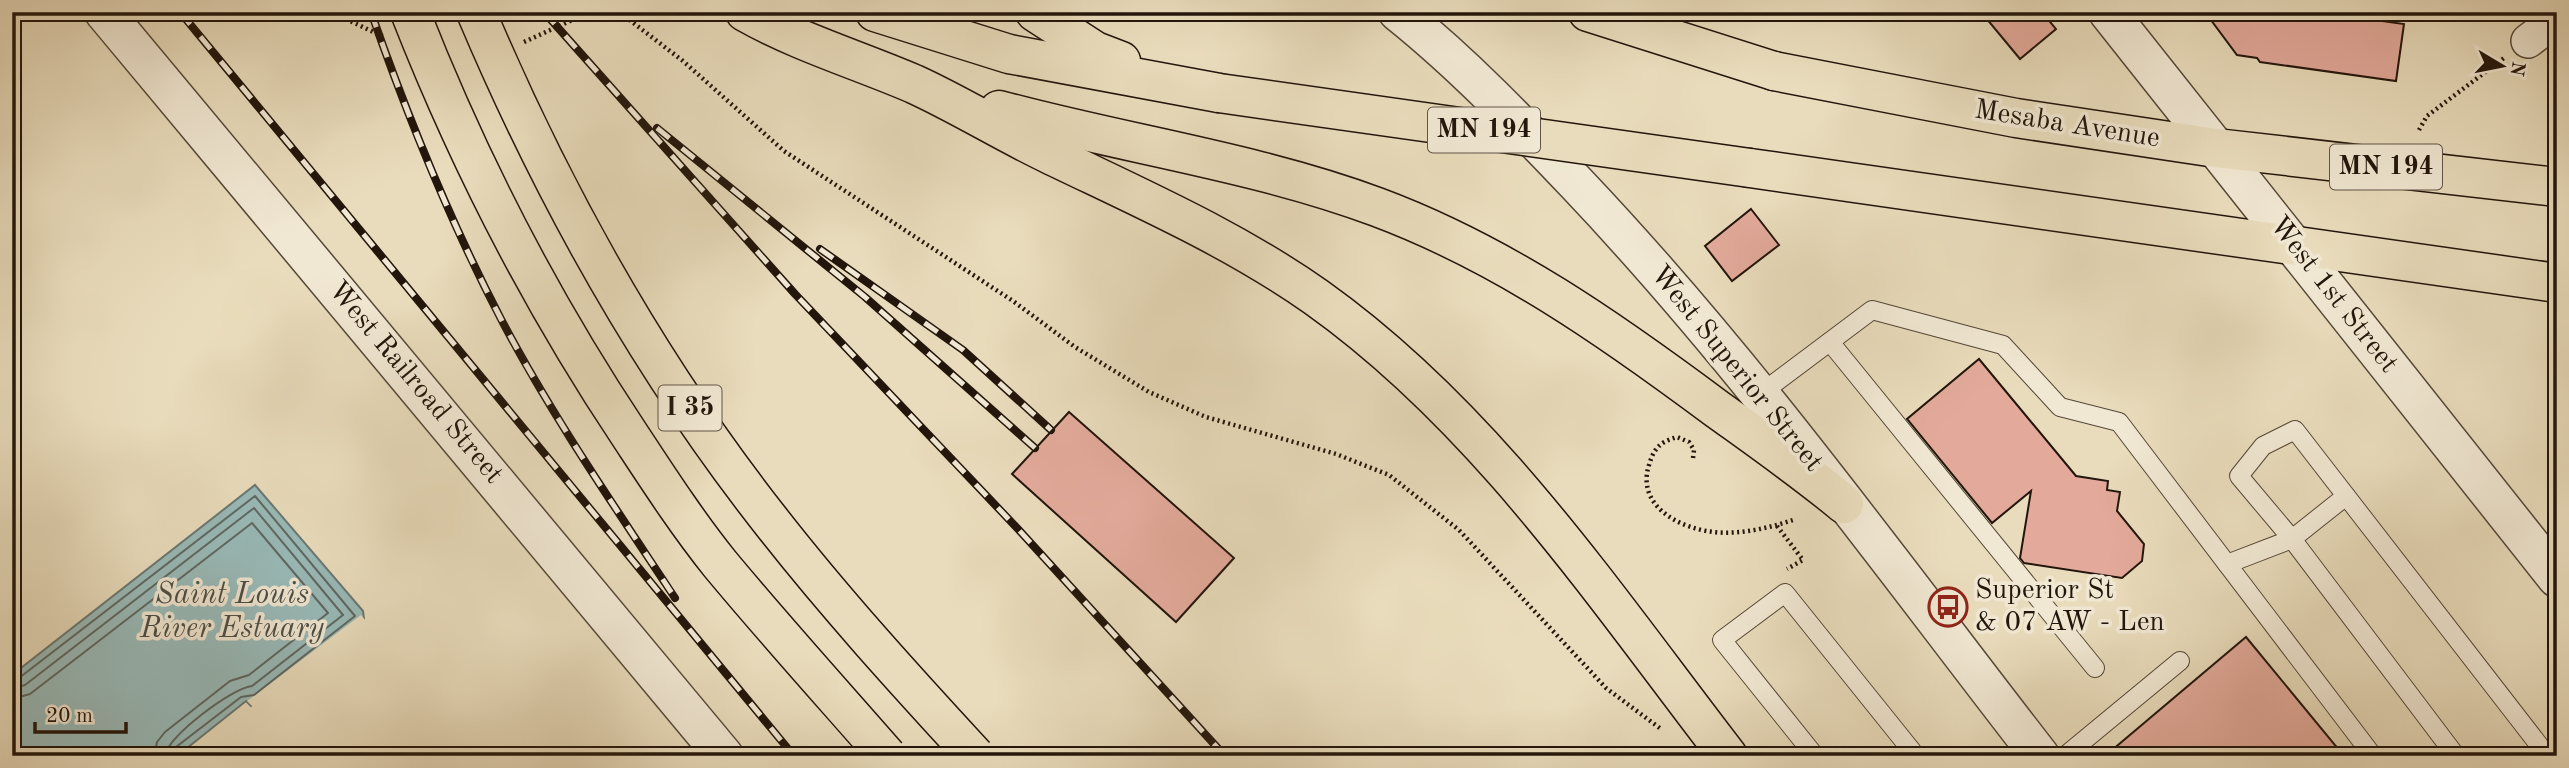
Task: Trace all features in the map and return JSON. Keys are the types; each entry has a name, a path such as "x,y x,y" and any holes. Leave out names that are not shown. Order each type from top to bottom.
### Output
{"highway":[{"name":"I 35","path":"410,12 438,83 492,196 565,336 594,382 719,562 887,756"},
{"name":"I 35","path":"476,12 552,175 622,303 665,372 768,518 816,577 975,756"},
{"path":"745,12 917,86 1048,154 1165,207 1254,256 1317,297 1429,390 1480,443 1542,516 1728,756"},
{"name":"MN 194","path":"875,12 1009,54 1204,90 2292,244"},
{"path":"1035,12 1096,51 1204,90"},
{"name":"Mesaba Avenue","path":"1588,12 1774,72 2016,118 2216,148 2557,187"},
{"path":"917,86 1049,124 1304,184 1414,222 1485,255 1599,323 1799,467 1844,504"},
{"path":"2292,244 2557,283"}],"street":[{"name":"West Railroad Street","path":"104,12 724,756"},
{"name":"West Superior Street","path":"1398,12 1433,40 1497,100 1627,237 1721,344 2040,756"},
{"name":"West 1st Street","path":"2108,12 2557,578"}],"lane":[{"path":"1760,394 1872,310 2003,345 2060,407 2119,422 2373,756"},
{"path":"1830,342 2095,668"},
{"path":"2456,756 2292,539 2239,476 2263,446 2295,430 2537,751"},
{"path":"2227,564 2292,539 2346,496"},
{"path":"1815,756 1722,640 1785,593 1916,756"},
{"path":"2065,756 2180,661"}],"path":[{"path":"609,12 623,15 683,61 783,151 1013,301 1074,347 1149,393 1206,417 1336,454 1389,475 1458,530 1605,688 1649,717 1666,733"},
{"path":"2419,130 2427,116 2539,25"},
{"path":"1693,458 1694,450 1689,442 1678,437 1663,441 1654,450 1645,477 1647,493 1659,512 1712,532 1777,526 1794,520"},
{"path":"1777,526 1803,560"}],"water":[{"name":"Saint Louis River Estuary","path":"255,485 363,611 364,619 251,706 246,701 177,756 12,756 12,675"}],"pier":[{"path":"361,615 366,621 254,708 247,701"}],"building":[{"path":"1981,12 2042,12 2056,29 2020,59"},
{"path":"2205,12 2317,12 2404,24 2396,81 2260,62 2257,58 2237,55"},
{"path":"1751,209 1779,245 1732,281 1705,246"},
{"path":"1979,359 2076,476 2108,481 2107,490 2120,492 2117,511 2144,544 2142,561 2122,578 2024,563 2020,558 2031,491 1992,523 1907,419"},
{"path":"1069,412 1234,558 1176,622 1012,474"},
{"path":"2246,637 2344,756 2105,756"}],"railway":[{"path":"180,12 794,756"},
{"path":"371,12 431,168 464,245 501,319 563,426 675,598"},
{"path":"544,12 795,294 1018,529 1225,756"},
{"path":"657,128 865,297 1035,448"},
{"path":"820,249 963,350 1051,430"}],"place":[{"name":"Superior St & 07 AW - Len","path":"1948,607"}]}
